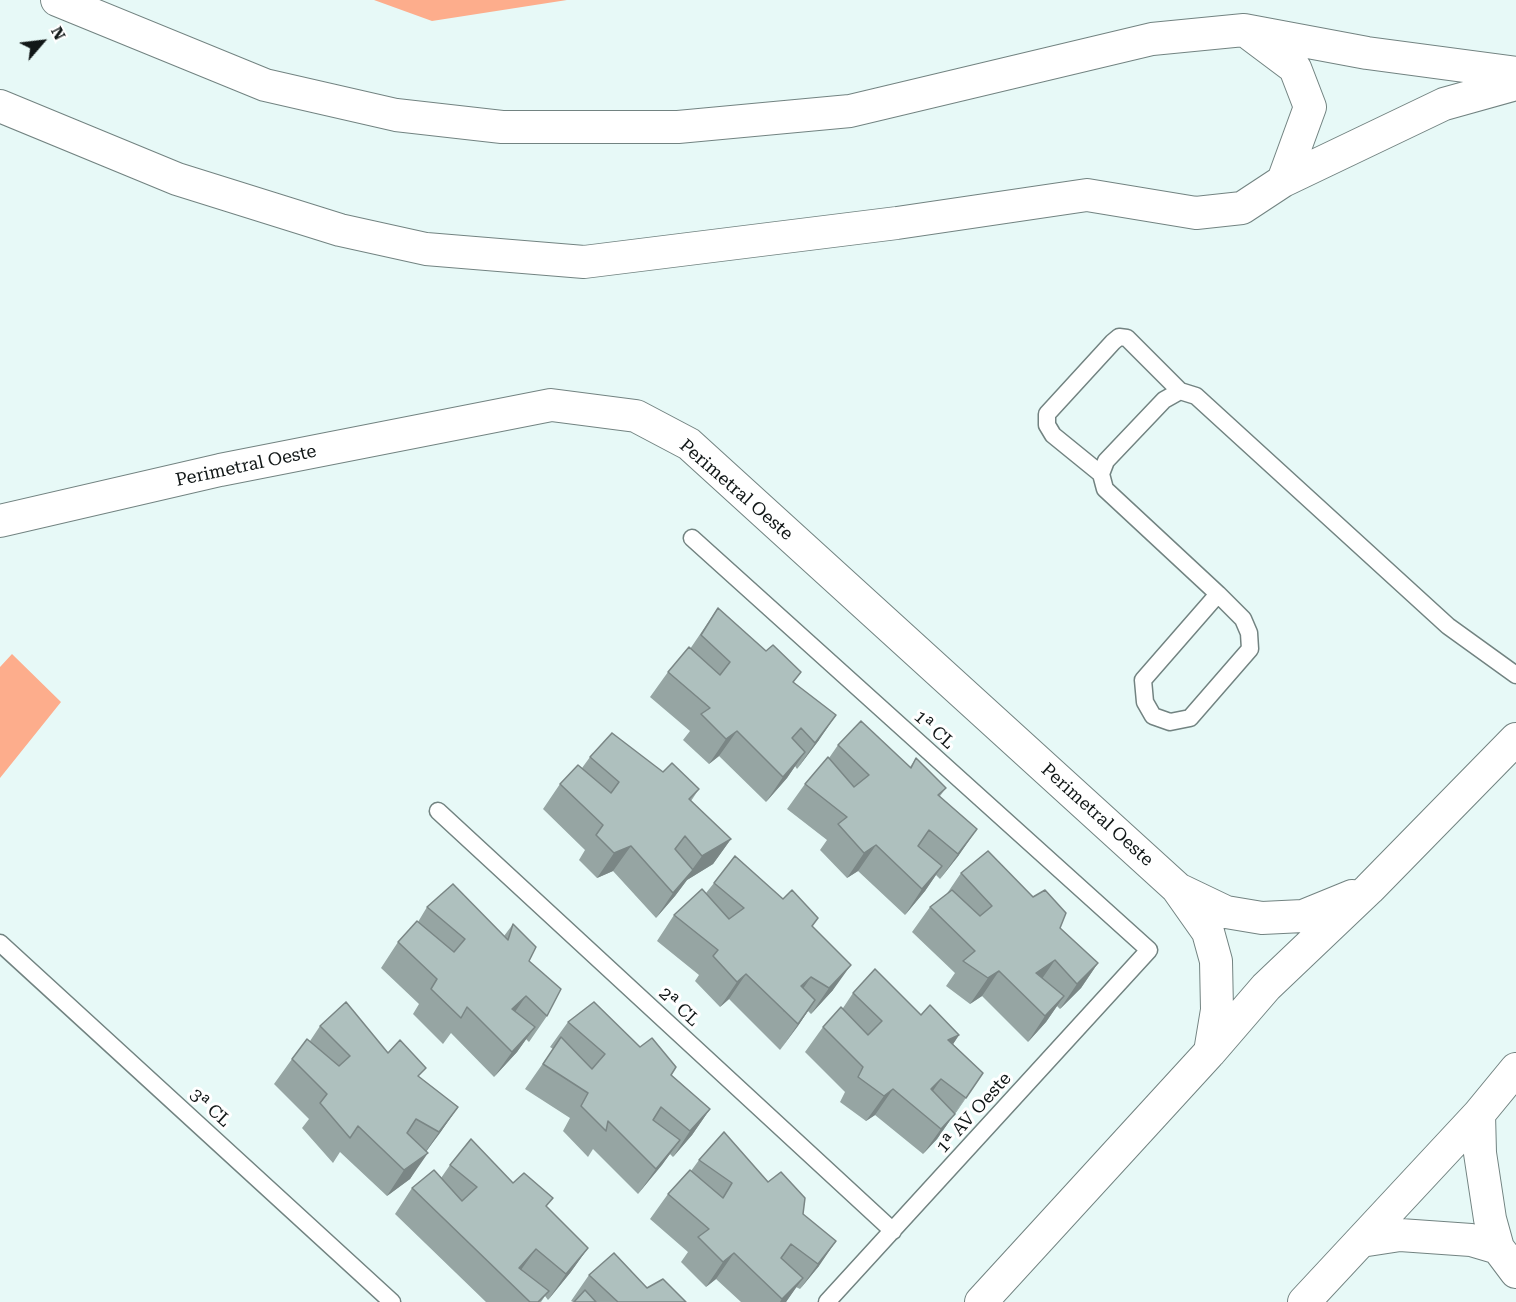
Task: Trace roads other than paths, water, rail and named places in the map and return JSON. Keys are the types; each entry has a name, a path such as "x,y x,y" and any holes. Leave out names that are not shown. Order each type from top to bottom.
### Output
{"street":[{"path":"57,0 265,86 396,115 502,127 678,127 850,111 1152,39 1244,30 1366,53 1516,73"},
{"path":"1244,30 1295,68 1310,106 1283,182"},
{"path":"0,106 177,179 340,230 426,249 584,262 897,223 1087,195 1196,213 1242,208 1283,182 1444,104 1516,84"},
{"name":"Perimetral Oeste","path":"0,521 220,470 551,405 636,416 689,444 1177,888"},
{"path":"981,1302 1210,1052 1266,987 1369,889 1516,739"},
{"path":"1177,888 1226,912 1262,918 1303,916 1369,889"},
{"path":"1177,888 1208,932 1216,961 1217,1010 1210,1052"},
{"path":"1304,1302 1479,1114 1516,1069"},
{"path":"1479,1114 1484,1189 1507,1260"},
{"path":"1361,1241 1400,1235 1471,1240 1507,1260"}],"lane":[{"path":"1101,474 1053,435 1047,425 1047,414 1113,342 1119,337 1127,338 1180,391 1196,396 1448,626 1516,675"},
{"path":"1180,391 1164,400 1106,461 1101,474 1105,489 1218,594 1243,619 1250,633 1250,649 1190,718 1170,722 1153,716 1145,702 1143,680 1218,594"},
{"name":"1ª CL","path":"692,538 1149,950"},
{"name":"2ª CL","path":"438,811 893,1231"},
{"name":"3ª CL","path":"0,943 392,1302"},
{"name":"1ª AV Oeste","path":"828,1302 1149,950"}]}
